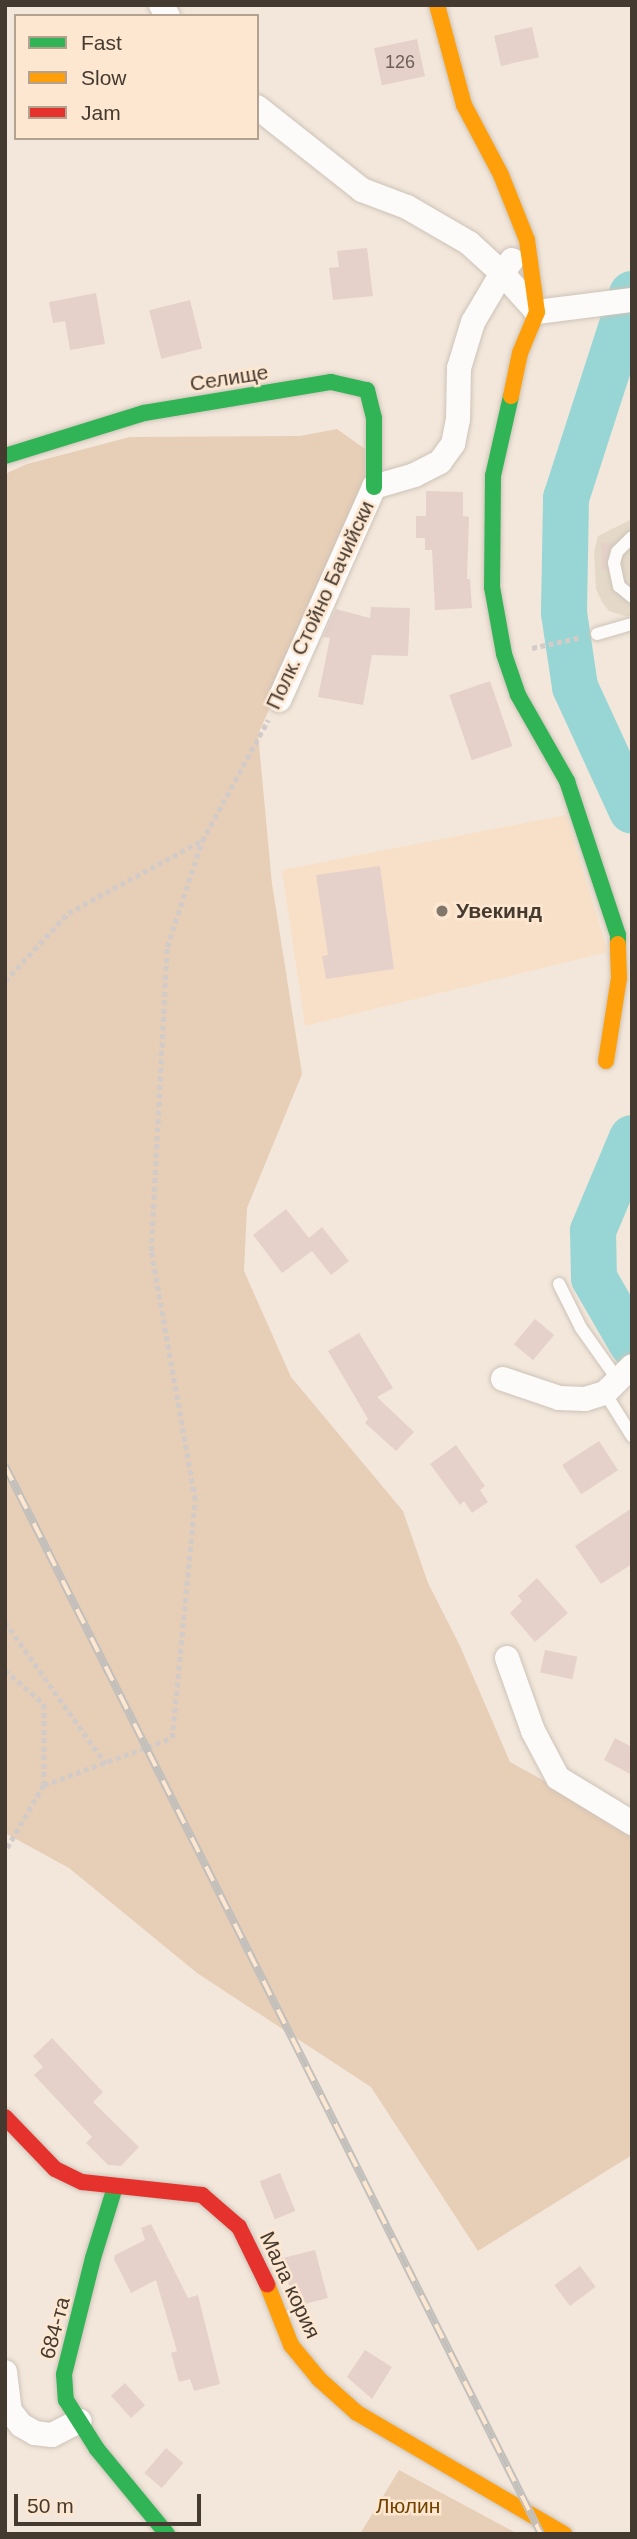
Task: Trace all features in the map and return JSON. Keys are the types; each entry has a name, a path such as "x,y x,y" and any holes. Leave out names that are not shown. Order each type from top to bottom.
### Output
{"street":[{"path":"437,5 464,105 501,175 527,240 537,312 520,354 493,476 492,587 504,654 518,695 567,781 618,935 619,978 607,1061"},
{"path":"259,109 362,190 407,207 468,243 502,273 537,312"},
{"name":"Полк. Стойно Бачийски","path":"279,700 374,487 415,475 440,461 453,444 458,419 459,368 473,323 502,273 527,240"},
{"path":"537,312 632,300"},
{"name":"Селище","path":"5,456 144,413 331,382 367,390 374,418 374,487"},
{"path":"503,1379 559,1398 585,1399 618,1380"},
{"path":"507,1658 533,1731 558,1778 632,1823"},
{"name":"Мала кория","path":"5,2117 55,2169 82,2182 115,2187 149,2187 202,2195 239,2227 265,2280 291,2345 319,2379 357,2413 564,2534"},
{"name":"684-та","path":"115,2187 93,2258 64,2374 66,2400 124,2484 167,2534"},
{"path":"5,2372 10,2411 21,2425 35,2433 52,2435 80,2421"}],"lane":[{"path":"632,537 617,552 614,563 619,586 632,597"},
{"path":"597,634 632,624"},
{"path":"559,1284 581,1328 618,1380 632,1436"}],"path":[{"path":"541,647 597,634"},
{"name":"Полк. Стойно Бачийски","path":"106,1764 172,1738 195,1500 151,1251 161,1106 167,947 202,841 279,700"},
{"path":"5,981 68,913 202,841"},
{"path":"5,1622 106,1764 44,1785"},
{"path":"5,1670 44,1704 44,1785 5,1852"}],"shaded area":[{"path":"632,519 632,616 625,616 609,611 602,602 596,589 594,552 598,536"},
{"name":"Увекинд","path":"566,815 608,952 305,1026 282,870"}],"green space":[{"path":"337,429 365,449 366,495 258,734 272,884 302,1074 247,1208 244,1271 291,1377 403,1511 428,1583 460,1646 510,1762 632,1829 632,2155 478,2251 371,2087 197,1973 69,1868 5,1833 5,474 27,464 130,437 300,436"},
{"name":"Люлин","path":"399,2470 518,2534 360,2534"}],"building":[{"path":"532,27 539,57 501,66 494,36"},
{"path":"417,39 425,76 382,85 374,48"},
{"path":"367,248 373,296 333,300 329,268 339,267 337,251"},
{"path":"96,293 105,344 70,350 65,321 53,323 49,302"},
{"path":"190,300 202,349 161,359 149,310"},
{"path":"426,491 463,492 463,516 469,517 467,579 470,579 472,608 435,610 432,550 425,550 425,538 416,538 416,516 426,516"},
{"path":"614,542 609,550 606,569 602,569 601,543"},
{"path":"371,607 410,608 408,656 372,655 363,705 318,697 330,638 323,637 336,609 370,618"},
{"path":"490,681 512,746 472,760 449,695"},
{"path":"380,866 394,969 326,979 322,956 328,955 316,875"},
{"path":"286,1209 309,1238 322,1227 349,1261 331,1275 312,1251 282,1273 253,1235"},
{"path":"535,1319 554,1335 533,1360 514,1344"},
{"path":"359,1333 393,1388 377,1397 414,1432 396,1451 365,1423 368,1419 328,1351"},
{"path":"599,1441 618,1470 581,1494 562,1465"},
{"path":"456,1445 485,1486 480,1490 488,1502 472,1513 464,1501 460,1505 430,1464"},
{"path":"632,1508 632,1564 601,1584 575,1546"},
{"path":"537,1578 568,1613 535,1642 510,1613 522,1601 518,1596"},
{"path":"545,1650 577,1657 572,1679 540,1672"},
{"path":"615,1738 632,1747 632,1775 604,1760"},
{"path":"52,2038 103,2092 93,2102 139,2147 121,2166 108,2165 86,2143 92,2137 34,2075 43,2067 33,2056"},
{"path":"280,2173 295,2211 275,2219 260,2181"},
{"path":"151,2224 188,2298 198,2295 220,2384 194,2391 190,2379 179,2382 171,2353 177,2351 156,2280 131,2293 114,2259 115,2255 145,2240 141,2228"},
{"path":"315,2250 328,2298 297,2306 279,2259"},
{"path":"580,2266 596,2287 570,2306 554,2285"},
{"path":"365,2350 392,2367 372,2399 347,2377"},
{"path":"125,2383 145,2405 131,2418 111,2396"},
{"path":"166,2448 183,2463 162,2488 144,2473"}],"waterway":[{"path":"632,294 566,498 564,613 575,687 632,811"},
{"path":"632,1138 593,1231 594,1278 632,1344"}],"railway":[{"path":"5,1466 541,2534"}],"traffic: fast":[{"path":"5,456 144,413 331,382 367,390 374,418 374,487"},
{"path":"511,396 493,476 492,587 504,654 518,695 567,781 618,935 618,944"},
{"path":"115,2187 93,2258 64,2374 66,2400 97,2449 167,2534"}],"traffic: slow":[{"path":"437,5 464,105 501,175 527,240 537,312 520,353 511,396"},
{"path":"606,1061 619,978 618,944"},
{"path":"267,2284 291,2345 319,2379 357,2413 564,2534"}],"traffic: jam":[{"path":"5,2117 55,2169 82,2182 202,2195 239,2227 267,2284"}],"place":[{"name":"Увекинд","path":"442,911"}]}
